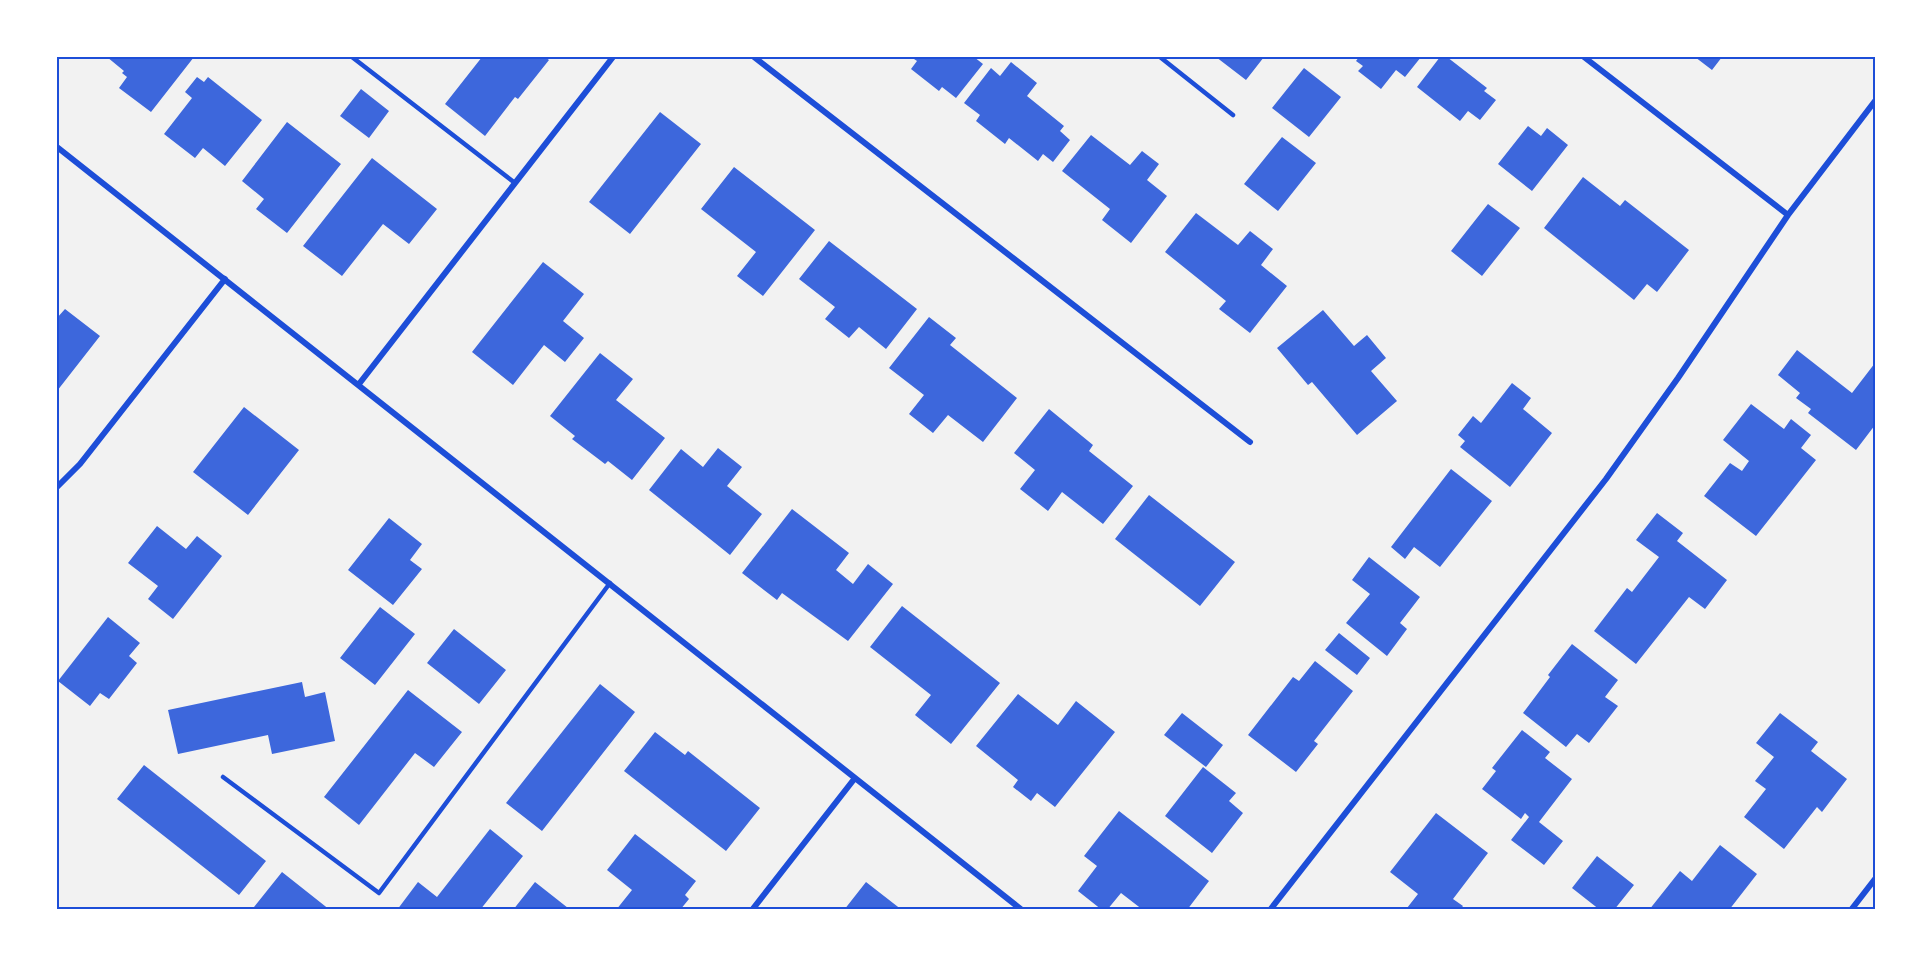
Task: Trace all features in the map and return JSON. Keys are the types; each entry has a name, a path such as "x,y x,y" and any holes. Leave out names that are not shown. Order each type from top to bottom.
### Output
{"street":[{"path":"359,384 613,57"},
{"path":"754,57 1250,442"},
{"path":"1584,57 1788,215"},
{"path":"1270,910 1606,479 1678,378 1788,215 1875,101"},
{"path":"57,147 1022,910"},
{"path":"57,487 80,464 225,279"},
{"path":"752,910 855,778"},
{"path":"1851,910 1875,879"}],"lane":[{"path":"352,57 515,183"},
{"path":"1160,57 1233,115"},
{"path":"223,777 379,893 610,583"}],"building":[{"path":"107,57 194,57 151,112 119,88 127,77 122,73 124,71"},
{"path":"482,57 545,57 549,60 518,99 515,97 485,136 445,104"},
{"path":"911,57 974,57 983,64 956,98 942,87 939,91 911,69 917,61"},
{"path":"1216,57 1264,57 1246,80"},
{"path":"1359,57 1421,57 1405,77 1396,70 1381,89 1358,71 1363,66 1356,61"},
{"path":"1440,57 1447,57 1487,88 1484,91 1496,100 1480,120 1468,111 1460,121 1417,87"},
{"path":"1695,57 1722,57 1712,70"},
{"path":"1011,62 1037,83 1027,96 1064,126 1060,131 1070,140 1053,162 1043,154 1038,161 1009,138 1005,144 976,121 980,115 964,103 991,68 1000,76"},
{"path":"1304,68 1341,97 1309,137 1272,108"},
{"path":"197,77 204,82 208,77 262,120 225,166 203,148 195,158 164,134 192,98 185,92"},
{"path":"361,89 389,111 369,138 340,116"},
{"path":"660,112 701,144 630,234 589,202"},
{"path":"287,122 341,164 287,233 256,209 264,199 242,181"},
{"path":"1528,126 1541,136 1547,128 1568,145 1532,191 1498,164"},
{"path":"1091,135 1130,165 1142,151 1159,164 1147,180 1167,196 1131,243 1102,220 1110,209 1062,171"},
{"path":"1282,137 1316,163 1278,211 1244,184"},
{"path":"372,158 437,209 409,244 383,224 342,276 303,246"},
{"path":"734,167 815,230 763,296 737,276 756,252 701,209"},
{"path":"1583,177 1620,206 1625,200 1689,250 1657,292 1647,284 1634,300 1544,228"},
{"path":"1488,204 1520,228 1482,276 1451,251"},
{"path":"1196,213 1238,245 1250,231 1273,249 1261,265 1287,286 1250,333 1219,309 1226,301 1165,252"},
{"path":"829,241 917,309 886,349 859,327 849,338 825,319 835,307 799,279"},
{"path":"543,262 584,294 563,321 584,338 565,362 544,345 513,385 472,352"},
{"path":"65,309 100,336 57,391 57,318"},
{"path":"1323,310 1354,346 1367,335 1386,358 1371,371 1397,401 1357,435 1312,382 1308,385 1277,348"},
{"path":"929,317 956,338 950,345 1017,398 983,442 948,415 933,433 909,414 924,395 889,368"},
{"path":"1797,350 1852,393 1875,363 1875,425 1856,450 1808,413 1811,409 1796,398 1800,393 1778,375"},
{"path":"600,353 633,379 616,400 665,438 632,480 608,461 605,464 572,439 575,436 550,416"},
{"path":"1512,383 1531,398 1523,409 1552,433 1510,487 1460,447 1465,441 1458,435 1473,416 1481,423"},
{"path":"1751,404 1784,429 1791,419 1811,435 1801,448 1816,460 1756,536 1704,496 1730,463 1742,471 1749,461 1723,440"},
{"path":"244,407 299,450 248,515 193,472"},
{"path":"1049,409 1093,445 1089,451 1133,486 1103,524 1062,492 1048,511 1020,489 1035,470 1014,453"},
{"path":"718,448 742,467 727,486 762,514 730,555 649,490 681,449 703,467"},
{"path":"1451,469 1492,501 1440,567 1414,547 1405,559 1391,547"},
{"path":"1149,495 1235,562 1200,606 1115,539"},
{"path":"792,509 849,553 836,570 853,584 868,564 893,584 848,641 782,593 777,600 742,573"},
{"path":"1657,513 1683,533 1677,541 1727,580 1705,609 1689,597 1636,664 1594,631 1627,588 1632,592 1659,557 1636,540"},
{"path":"389,518 422,544 410,560 422,569 393,605 348,570"},
{"path":"157,526 186,549 197,536 222,556 173,619 148,599 158,586 128,563"},
{"path":"1369,557 1420,597 1400,623 1407,629 1387,656 1346,623 1370,594 1352,580"},
{"path":"902,606 1000,683 951,744 915,715 931,695 870,647"},
{"path":"380,607 415,634 375,685 340,658"},
{"path":"108,617 140,643 129,656 137,663 109,699 100,693 90,706 58,681"},
{"path":"454,629 506,670 479,704 427,663"},
{"path":"1339,633 1370,658 1357,675 1325,650"},
{"path":"1572,644 1618,680 1605,697 1618,706 1589,743 1577,734 1566,747 1523,713"},
{"path":"1315,661 1353,691 1314,741 1318,744 1296,772 1248,735 1293,677 1299,681"},
{"path":"302,682 305,697 325,692 335,741 272,754 268,735 178,754 168,710"},
{"path":"600,684 635,712 542,831 506,803"},
{"path":"408,690 462,732 434,767 415,753 359,825 324,797"},
{"path":"1018,694 1058,725 1076,701 1115,732 1055,807 1037,793 1031,801 1013,787 1018,780 976,746"},
{"path":"1182,713 1223,745 1206,767 1164,735"},
{"path":"1780,713 1818,742 1811,751 1847,779 1822,812 1817,807 1784,849 1744,817 1766,789 1755,781 1774,757 1756,743"},
{"path":"1522,730 1550,752 1545,758 1572,779 1539,822 1563,841 1544,865 1511,840 1529,817 1525,813 1521,819 1482,789 1496,771 1492,768"},
{"path":"655,732 685,755 688,751 760,808 726,851 624,771"},
{"path":"144,765 266,861 239,895 117,799"},
{"path":"1203,767 1236,793 1229,801 1243,813 1212,853 1165,816"},
{"path":"1119,811 1209,881 1187,910 1143,910 1121,893 1107,910 1102,910 1078,891 1097,866 1084,856"},
{"path":"1436,813 1488,853 1453,899 1463,906 1460,910 1410,910 1407,908 1418,894 1390,872"},
{"path":"490,829 523,856 480,910 397,910 418,882 437,897"},
{"path":"635,834 696,881 685,895 689,899 680,910 616,910 632,890 607,870"},
{"path":"1720,845 1757,874 1729,910 1649,910 1680,871 1692,881"},
{"path":"1597,856 1634,885 1614,910 1600,910 1572,888"},
{"path":"282,872 330,910 258,910 254,907"},
{"path":"535,882 568,908 566,910 513,910"},
{"path":"866,882 902,910 844,910"}]}
